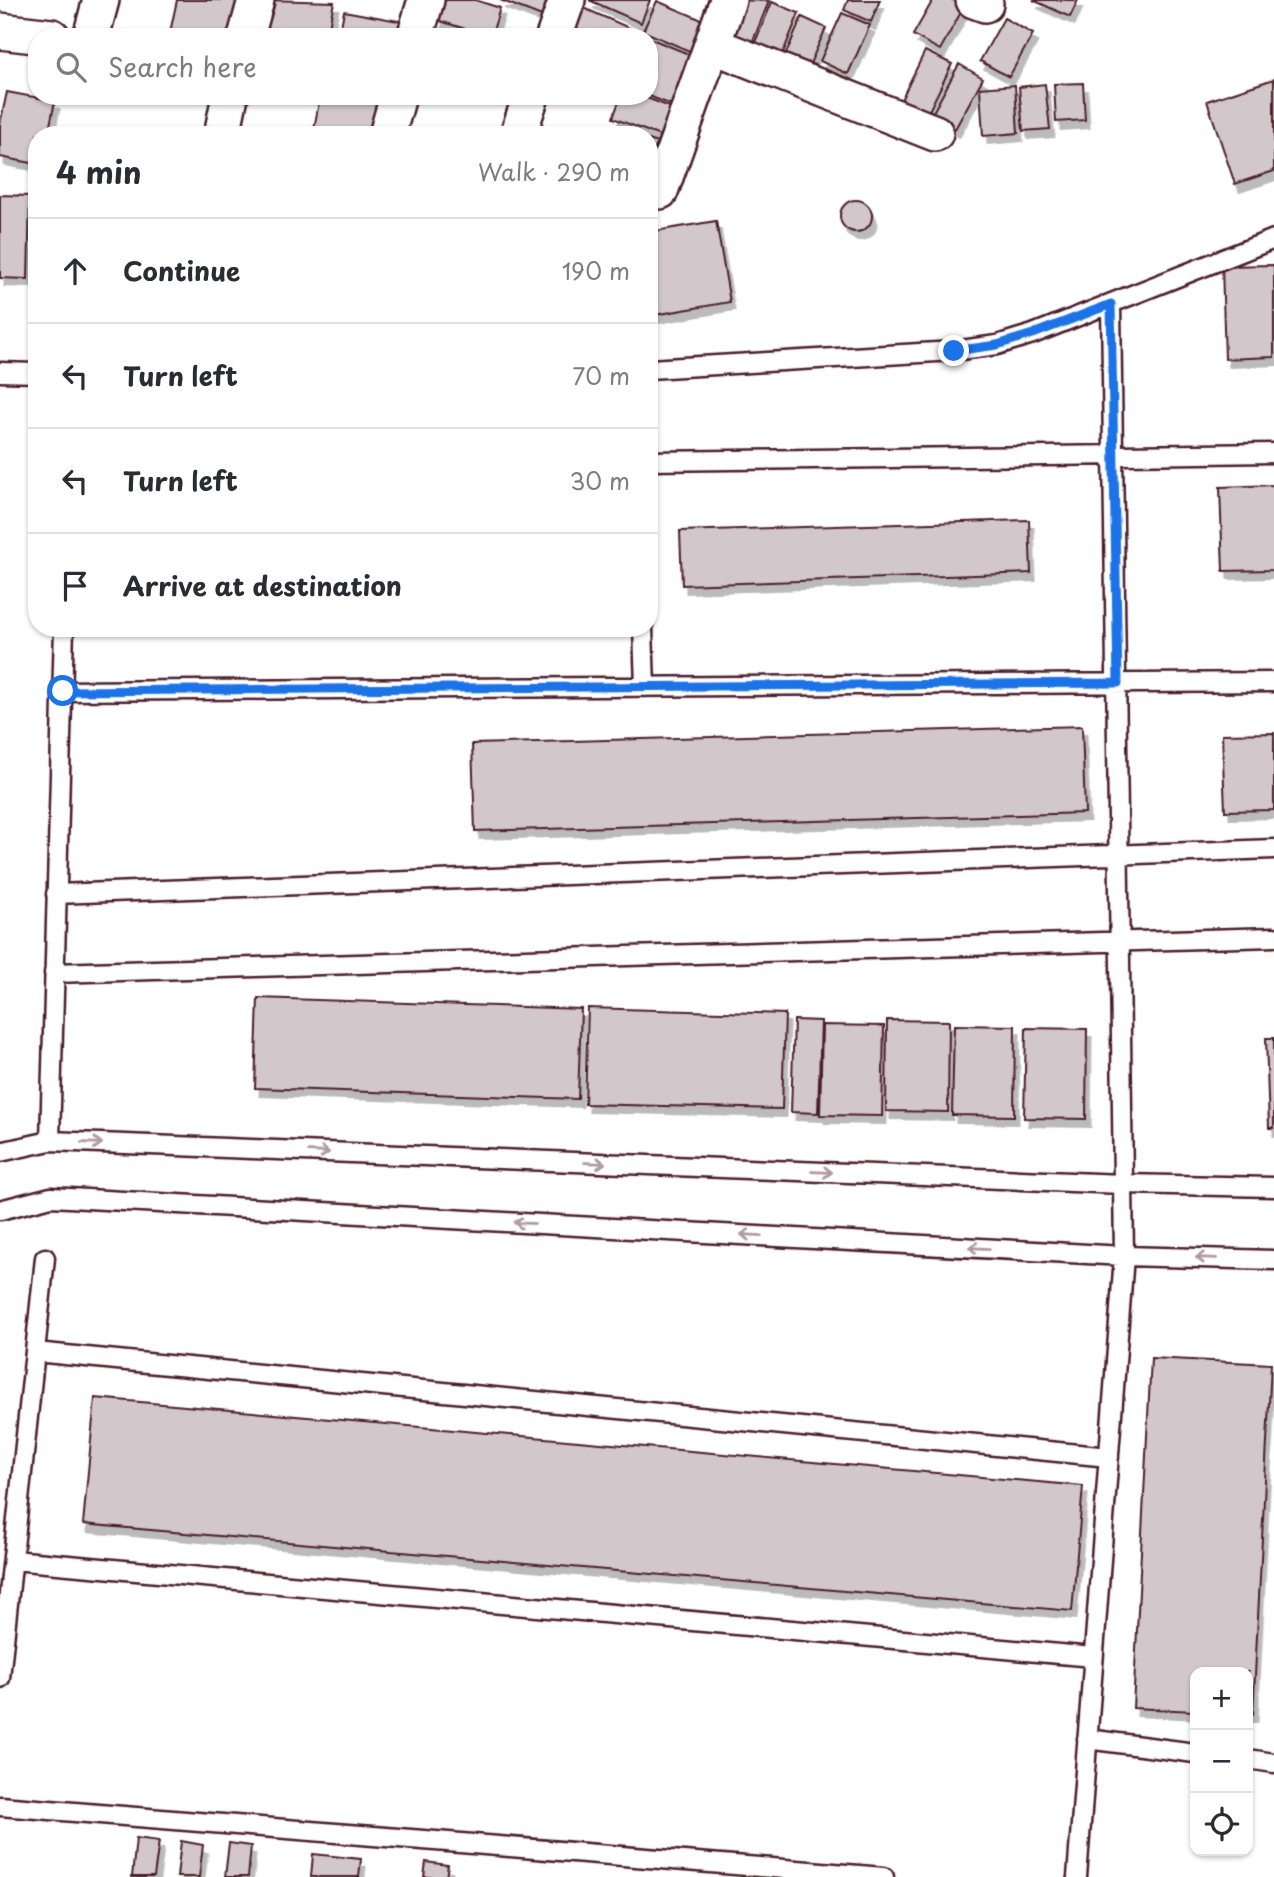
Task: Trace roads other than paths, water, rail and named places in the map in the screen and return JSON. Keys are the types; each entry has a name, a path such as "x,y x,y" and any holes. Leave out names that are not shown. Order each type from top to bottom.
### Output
{"street":[{"path":"93,28 101,0"},
{"path":"248,28 256,0"},
{"path":"418,28 426,0"},
{"path":"557,28 568,0"},
{"path":"660,191 728,0"},
{"path":"0,31 28,34"},
{"path":"712,45 935,133"},
{"path":"224,126 228,105"},
{"path":"390,126 395,105"},
{"path":"520,126 528,105"}],"lane":[{"path":"658,368 954,351 997,345 1033,334 1274,239"},
{"path":"1077,1877 1124,1256 1111,304"},
{"path":"0,372 28,373"},
{"path":"658,461 1274,453"},
{"path":"50,1141 64,637"},
{"path":"643,637 645,687"},
{"path":"63,691 1274,681"},
{"path":"57,894 1274,849"},
{"path":"54,974 1274,937"},
{"path":"0,1152 50,1141 1123,1184 1274,1187"},
{"path":"0,1210 51,1197 1124,1256 1274,1260"},
{"path":"0,1678 45,1258"},
{"path":"35,1352 1109,1457"},
{"path":"13,1560 1093,1657"},
{"path":"1087,1739 1190,1752"},
{"path":"1253,1760 1274,1763"},
{"path":"0,1806 884,1877"}]}
